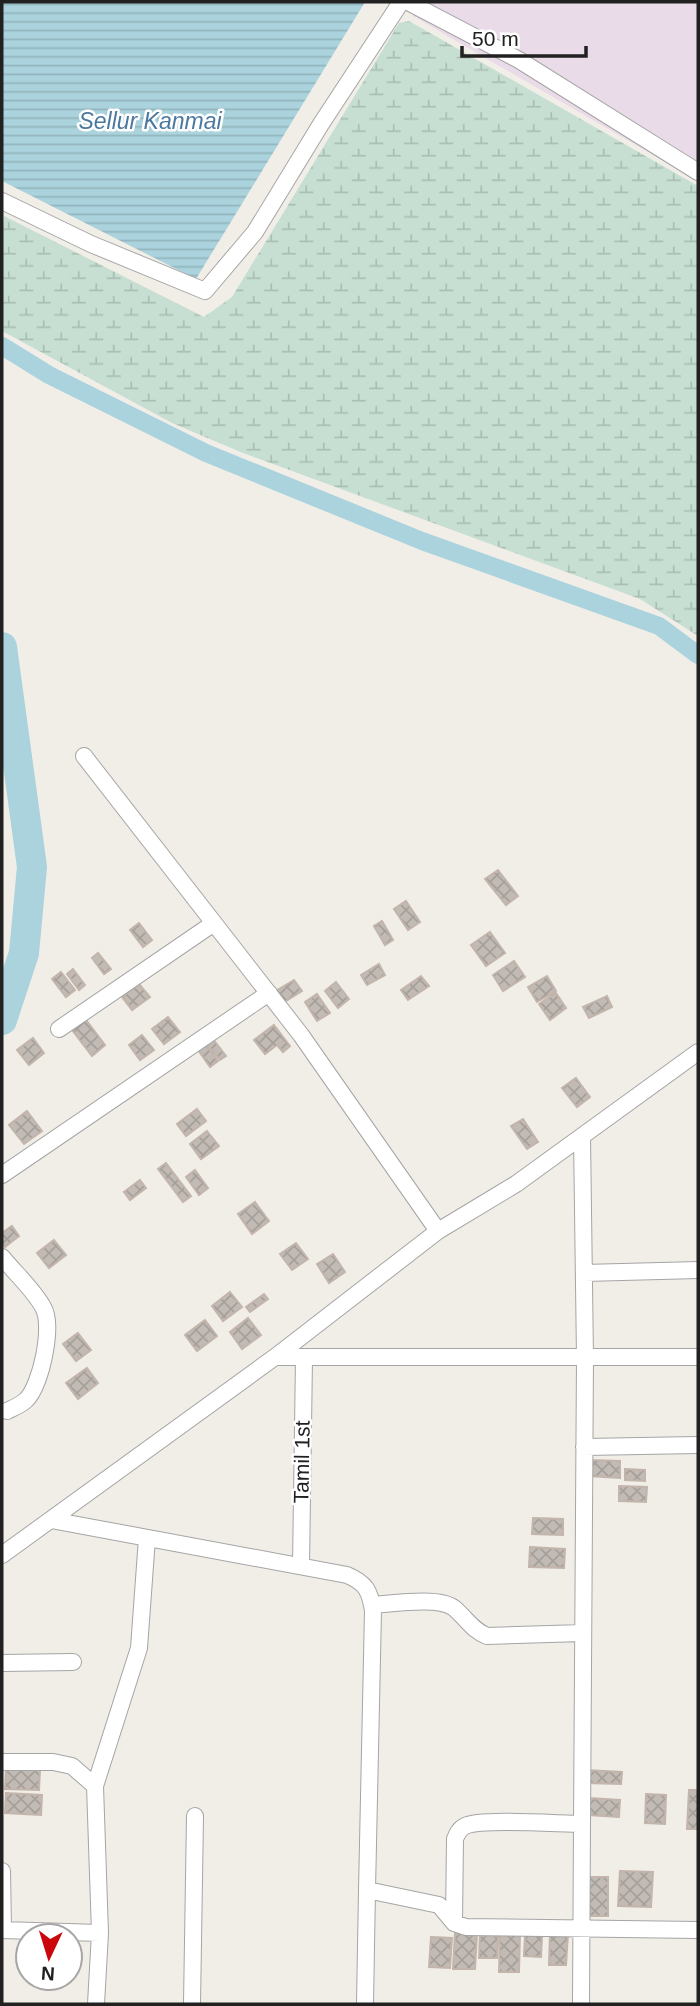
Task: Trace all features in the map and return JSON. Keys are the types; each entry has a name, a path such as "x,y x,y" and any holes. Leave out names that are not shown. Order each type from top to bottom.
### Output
{"street":[{"path":"2,201 91,244 205,291 256,232 321,124 401,2"},
{"path":"408,2 519,60 698,172"},
{"path":"84,756 269,993 349,1102 438,1231"},
{"path":"59,1029 214,923"},
{"path":"2,1175 269,993"},
{"path":"2,1555 275,1357 438,1231 516,1184 698,1052"},
{"path":"581,2004 584,1447 582,1136"},
{"path":"2,1257 44,1308 48,1320 48,1332 33,1390 26,1401 8,1411"},
{"path":"584,1273 698,1270"},
{"path":"275,1357 698,1357"},
{"name":"Tamil 1st","path":"301,1566 304,1357"},
{"path":"584,1447 698,1445"},
{"path":"51,1520 347,1575 361,1581 370,1591 372,1605 365,2004"},
{"path":"96,2004 100,1933 95,1786 139,1648 147,1538"},
{"path":"372,1605 440,1602 452,1606 477,1632 487,1636 583,1633"},
{"path":"2,1663 73,1662"},
{"path":"2,1762 53,1762 72,1766 95,1786"},
{"path":"192,2004 195,1816"},
{"path":"454,1923 455,1839 465,1826 482,1823 582,1824"},
{"path":"2,1871 2,1930 100,1933"},
{"path":"367,1890 439,1905 454,1923 466,1927 698,1930"}],"shaded area":[{"path":"410,2 698,2 698,181 413,16"}],"green space":[{"path":"409,21 698,186 698,636 640,599 243,453 172,423 2,331 4,216 204,317 232,297 399,23"}],"water":[{"name":"Sellur Kanmai","path":"2,2 365,2 196,279 2,181"}],"building":[{"path":"498,870 518,896 506,905 485,879"},
{"path":"406,901 420,922 408,930 394,909"},
{"path":"382,921 393,940 385,945 374,926"},
{"path":"139,923 152,940 143,947 130,930"},
{"path":"490,932 505,953 486,966 471,945"},
{"path":"98,953 111,969 104,974 92,958"},
{"path":"514,961 525,977 503,991 493,975"},
{"path":"379,964 385,975 367,985 361,975"},
{"path":"73,969 85,985 79,990 67,974"},
{"path":"61,972 75,990 66,997 52,979"},
{"path":"421,976 429,986 408,1000 401,990"},
{"path":"547,976 556,991 537,1002 528,987"},
{"path":"294,980 302,991 281,1004 274,992"},
{"path":"336,982 349,999 338,1008 325,991"},
{"path":"139,984 150,997 132,1010 122,997"},
{"path":"556,993 566,1008 550,1020 539,1004"},
{"path":"317,994 330,1013 317,1021 305,1002"},
{"path":"607,996 612,1007 589,1018 583,1007"},
{"path":"83,1016 105,1045 92,1056 69,1026"},
{"path":"168,1017 180,1032 164,1044 152,1029"},
{"path":"274,1025 290,1046 283,1052 277,1045 265,1054 254,1040"},
{"path":"142,1035 154,1050 140,1060 129,1045"},
{"path":"33,1038 44,1053 29,1065 17,1050"},
{"path":"213,1039 226,1056 220,1060 207,1044"},
{"path":"205,1044 218,1061 210,1067 198,1050"},
{"path":"576,1078 590,1097 577,1107 562,1088"},
{"path":"197,1109 206,1121 186,1136 177,1124"},
{"path":"27,1111 42,1131 24,1144 9,1125"},
{"path":"523,1119 538,1142 527,1149 511,1126"},
{"path":"207,1131 219,1146 201,1159 190,1144"},
{"path":"166,1163 191,1196 183,1202 158,1169"},
{"path":"195,1170 208,1188 199,1195 186,1177"},
{"path":"140,1180 146,1188 130,1200 124,1192"},
{"path":"255,1202 269,1221 252,1234 238,1214"},
{"path":"12,1226 19,1236 5,1247 2,1233"},
{"path":"54,1240 66,1255 49,1268 37,1253"},
{"path":"296,1243 308,1259 292,1270 280,1254"},
{"path":"333,1254 345,1272 329,1283 317,1264"},
{"path":"230,1292 242,1307 223,1321 212,1306"},
{"path":"264,1294 268,1299 250,1312 246,1307"},
{"path":"248,1318 261,1335 242,1349 230,1332"},
{"path":"205,1320 217,1336 197,1351 185,1335"},
{"path":"78,1333 91,1350 76,1361 63,1344"},
{"path":"87,1368 98,1383 78,1399 66,1383"},
{"path":"589,1460 620,1461 620,1478 588,1476"},
{"path":"625,1469 645,1470 645,1481 625,1480"},
{"path":"619,1486 647,1487 646,1502 619,1501"},
{"path":"533,1518 563,1519 563,1535 532,1534"},
{"path":"530,1547 565,1549 564,1568 529,1567"},
{"path":"6,1769 40,1770 39,1790 5,1789"},
{"path":"585,1770 622,1772 621,1784 584,1783"},
{"path":"689,1790 698,1790 698,1829 687,1829"},
{"path":"6,1793 42,1795 41,1815 5,1813"},
{"path":"646,1794 666,1795 665,1824 645,1823"},
{"path":"589,1798 620,1800 619,1817 588,1815"},
{"path":"620,1871 653,1872 651,1907 618,1906"},
{"path":"586,1877 608,1877 608,1916 586,1916"},
{"path":"455,1933 477,1934 475,1969 453,1969"},
{"path":"550,1933 568,1934 566,1965 549,1965"},
{"path":"500,1934 520,1934 519,1972 499,1972"},
{"path":"480,1935 498,1936 497,1958 479,1958"},
{"path":"525,1935 542,1936 541,1957 524,1956"},
{"path":"431,1937 452,1938 450,1968 429,1967"}],"waterway":[{"path":"2,346 49,375 206,453 422,541 659,626 698,655"},
{"path":"2,647 32,867 24,953 2,1020"}]}
